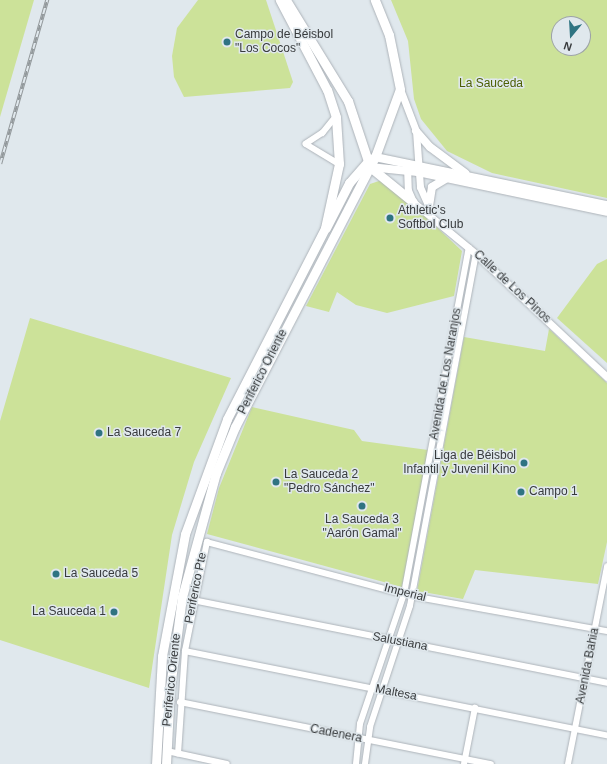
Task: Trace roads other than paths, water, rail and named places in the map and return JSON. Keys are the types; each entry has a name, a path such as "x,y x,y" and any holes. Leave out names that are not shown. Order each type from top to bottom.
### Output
{"highway":[{"name":"Periferico Oriente","path":"156,764 162,656 185,534 227,419 325,228 339,164 336,117 319,71 280,0"},
{"path":"286,0 348,101 371,162 413,202"},
{"path":"375,0 389,35 400,89"},
{"name":"Periferico Oriente","path":"167,760 182,597 216,473 235,426 371,162 400,89"},
{"path":"325,228 349,183 371,162"}],"main road":[{"path":"416,131 430,147 467,175"},
{"path":"371,162 467,175 607,205"},
{"path":"418,169 447,178 607,212"},
{"path":"429,206 432,187 447,178"}],"street":[{"path":"400,89 416,131 418,169 422,193 437,221"},
{"path":"336,117 323,133 306,144 339,164"},
{"path":"407,167 408,190 413,202"},
{"name":"Calle de Los Pinos","path":"413,202 476,254 607,377"},
{"name":"Avenida de Los Naranjos","path":"404,594 432,452 469,248"},
{"name":"Avenida de Los Naranjos","path":"412,596 440,453 476,254"},
{"path":"432,452 440,453"},
{"name":"Imperial","path":"207,542 412,596 607,631"},
{"name":"Periferico Pte","path":"178,754 180,702 185,651 193,600 207,542"},
{"name":"Avenida Bahia","path":"568,764 607,567"},
{"path":"356,764 357,738 371,689 390,640 404,594"},
{"path":"365,764 366,740 400,642 412,596"},
{"name":"Salustiana","path":"193,600 607,683"},
{"name":"Maltesa","path":"185,651 371,689 607,734"},
{"name":"Cadenera","path":"180,702 357,738 464,762 491,764"},
{"path":"464,762 475,708"},
{"path":"167,760 178,754 227,764"}],"railway":[{"path":"0,164 47,0"}],"place":[{"name":"Campo de Béisbol \"Los Cocos\"","path":"227,42"},
{"name":"Athletic's Softbol Club","path":"390,218"},
{"name":"La Sauceda 7","path":"99,433"},
{"name":"Liga de Béisbol Infantil y Juvenil Kino","path":"524,463"},
{"name":"La Sauceda 2 \"Pedro Sánchez\"","path":"276,482"},
{"name":"Campo 1","path":"521,492"},
{"name":"La Sauceda 3 \"Aarón Gamal\"","path":"362,506"},
{"name":"La Sauceda 5","path":"56,574"},
{"name":"La Sauceda 1","path":"114,612"}],"park label":[{"name":"La Sauceda","path":"491,84"}]}
